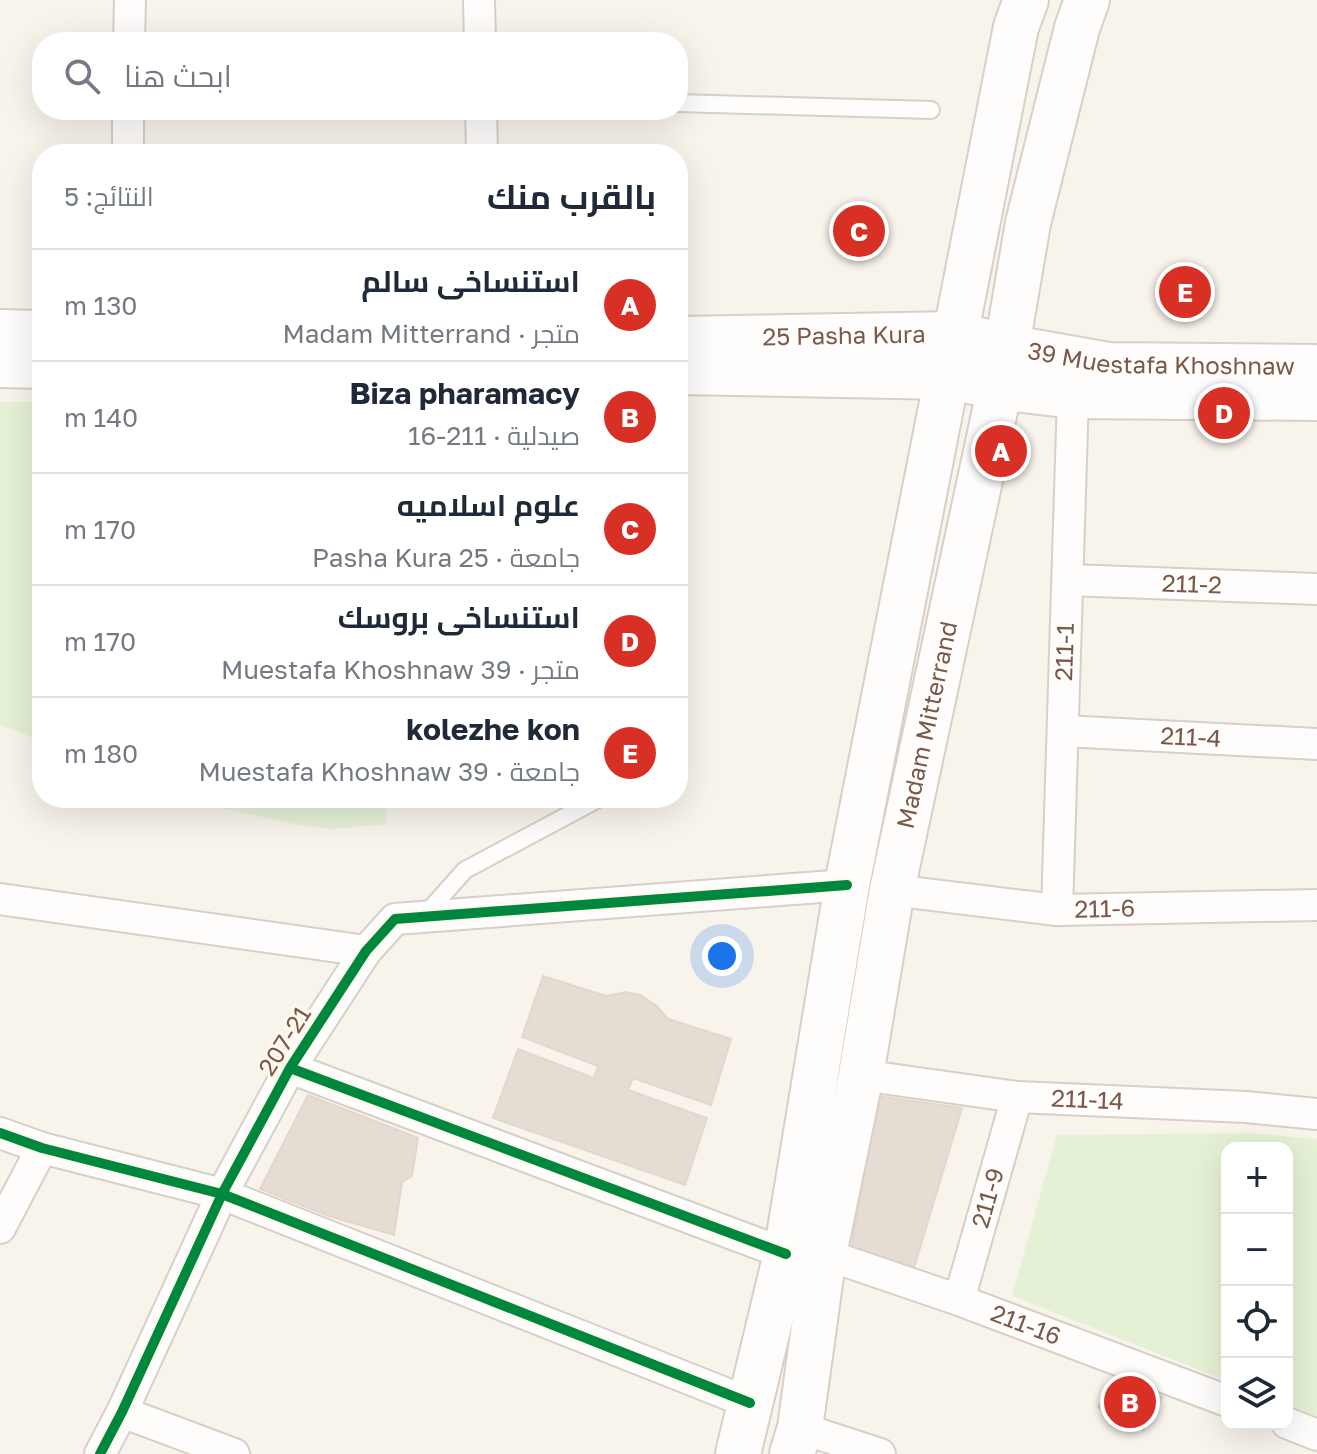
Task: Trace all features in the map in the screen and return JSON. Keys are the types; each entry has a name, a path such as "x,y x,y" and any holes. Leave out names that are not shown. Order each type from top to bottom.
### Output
{"main road":[{"name":"Madam Mitterrand","path":"796,1441 805,1254 847,885 1016,27 1026,0"},
{"name":"Madam Mitterrand","path":"738,1454 750,1403 805,1254 861,1075 892,890 1003,367 1028,223 1077,28 1087,0"},
{"path":"0,332 32,333"},
{"name":"25 Pasha Kura","path":"688,339 955,334 1003,367"},
{"path":"0,365 32,366"},
{"name":"25 Pasha Kura","path":"688,372 947,377 1003,367"},
{"name":"39 Muestafa Khoshnaw","path":"1003,367 1317,367"},
{"name":"39 Muestafa Khoshnaw","path":"1003,367 1073,396 1317,398"}],"street":[{"path":"129,32 130,0"},
{"path":"479,0 480,32"},
{"path":"128,120 128,144"},
{"path":"481,120 482,144"},
{"name":"211-1","path":"1057,910 1073,396"},
{"name":"211-2","path":"1068,580 1317,589"},
{"name":"211-4","path":"1063,731 1317,744"},
{"path":"409,918 847,885"},
{"name":"211-6","path":"892,890 1057,910 1317,905"},
{"path":"0,899 366,951"},
{"name":"207-21","path":"100,1454 222,1194 290,1068 366,951 409,918"},
{"name":"211-16","path":"290,1068 805,1254 959,1300 1221,1399"},
{"name":"211-14","path":"861,1075 1017,1097 1246,1107 1317,1114"},
{"name":"211-9","path":"959,1300 1017,1097"},
{"path":"0,1133 42,1148 222,1194 750,1403"},
{"path":"0,1228 42,1148"},
{"path":"122,1412 234,1454"},
{"path":"1293,1425 1317,1435"},
{"path":"796,1441 880,1454"}],"lane":[{"path":"688,103 931,110"},
{"path":"409,918 465,870 581,808"}],"green space":[{"path":"0,402 32,402 32,737 0,725"},
{"path":"222,808 386,808 387,824 331,829"},
{"path":"1249,1133 1317,1139 1317,1416 1293,1406 1293,1142 1221,1142 1221,1379 1012,1296 1057,1135"}],"building":[{"path":"543,976 606,996 626,992 640,995 657,1006 668,1019 731,1039 711,1105 633,1078 628,1090 707,1118 685,1185 493,1118 518,1049 594,1078 598,1066 522,1037"},
{"path":"308,1095 418,1138 412,1176 402,1182 394,1235 329,1216 260,1189"},
{"path":"878,1096 962,1108 914,1268 851,1249"},
{"path":"1114,1377 1162,1397 1143,1430 1098,1407"}],"cycle path":[{"path":"100,1454 222,1194 290,1068 366,951 395,919 847,885"},
{"path":"290,1068 786,1254"},
{"path":"0,1133 42,1148 222,1194 750,1403"}],"place":[{"name":"علوم اسلاميه","path":"859,231"},
{"name":"kolezhe kon","path":"1185,292"},
{"name":"استنساخی بروسك","path":"1224,413"},
{"name":"استنساخی سالم","path":"1001,451"},
{"name":"Biza pharamacy","path":"1130,1402"}]}
